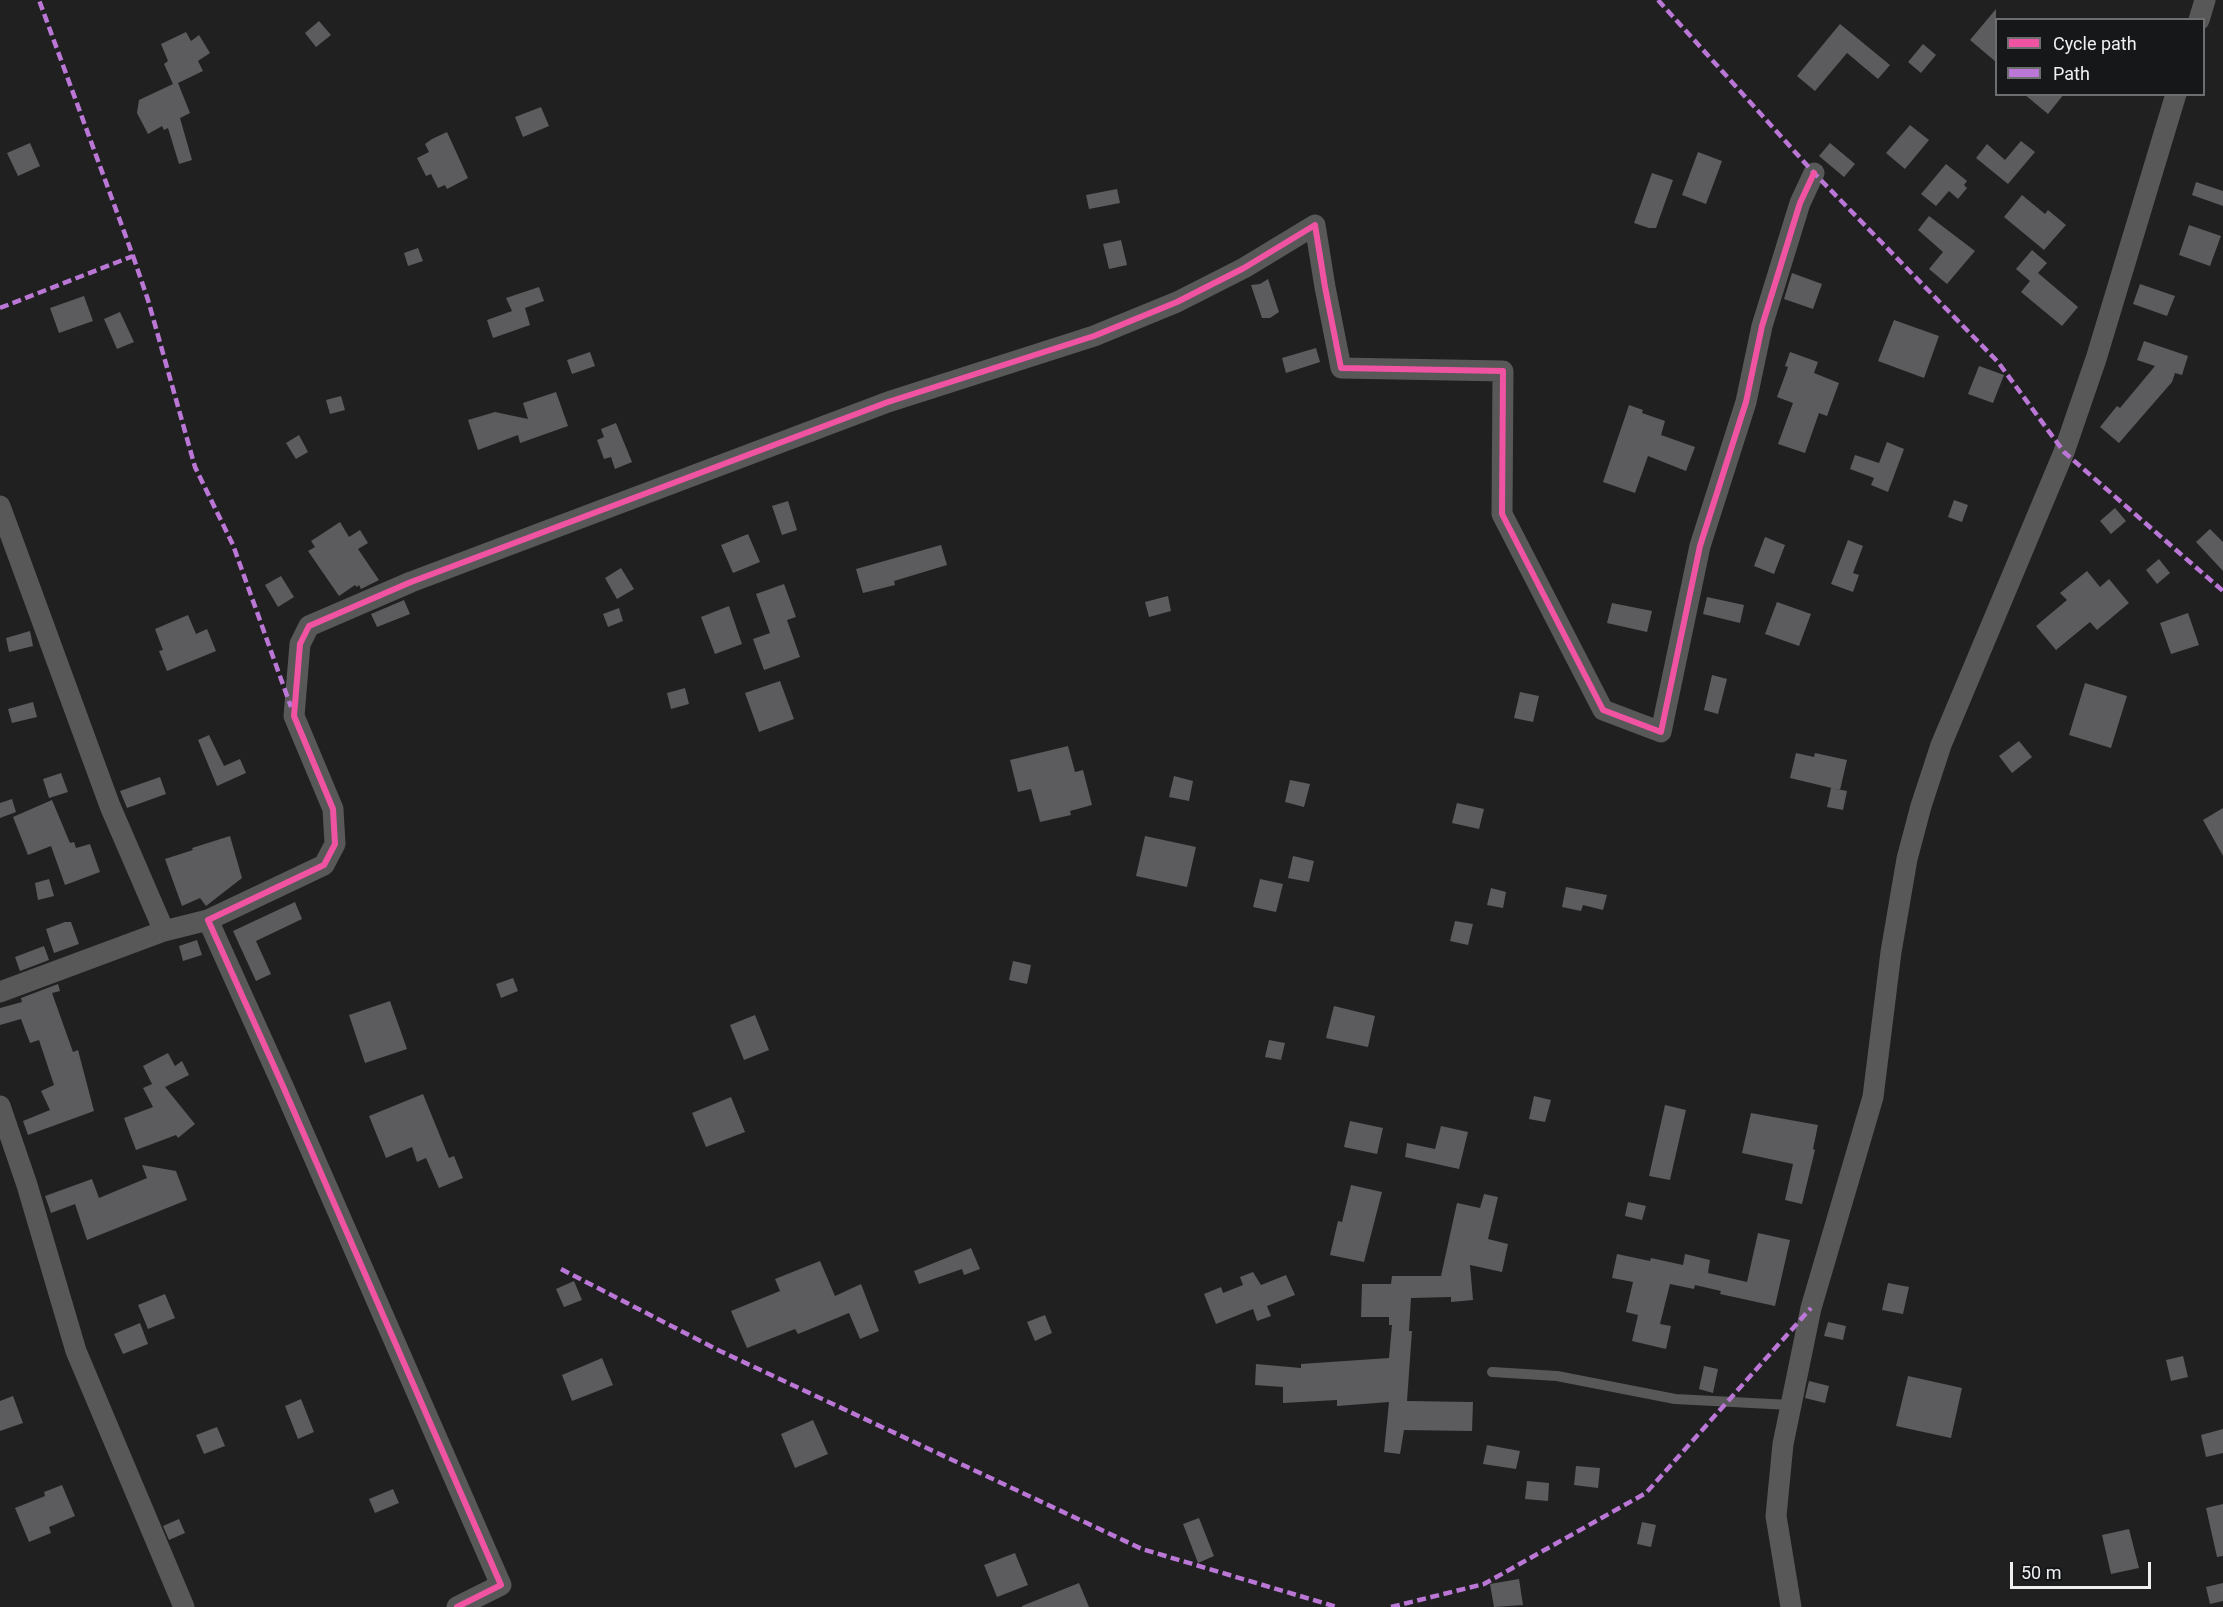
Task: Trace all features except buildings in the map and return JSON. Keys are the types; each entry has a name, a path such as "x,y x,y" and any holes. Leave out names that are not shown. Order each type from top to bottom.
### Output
{"street":[{"path":"2200,18 2205,0"},
{"path":"1791,1607 1776,1516 1783,1444 1811,1308 1873,1097 1891,952 1907,859 1941,745 2064,452 2096,359 2175,96"},
{"path":"0,992 164,932 208,920 324,865 335,844 333,809 294,716 300,644 309,627 411,582 888,402 1094,336 1187,297 1244,268 1315,225 1341,368 1503,371 1502,514 1603,710 1661,732 1700,546 1746,402 1766,315 1800,203 1814,173"},
{"path":"0,506 110,806 164,932"},
{"path":"208,920 501,1585 457,1607"},
{"path":"0,1107 27,1185 76,1351 184,1607"}],"lane":[{"path":"1492,1372 1557,1376 1675,1400 1790,1405"}],"marked path":[{"path":"0,308 133,256 39,0"},
{"path":"1658,0 1814,173 1998,362 2064,452 2223,591"},
{"path":"133,256 148,300 195,467 233,545 291,707"},
{"path":"561,1269 720,1351 1142,1549 1337,1607"},
{"path":"1391,1607 1484,1584 1646,1493 1811,1308"}],"cycle path":[{"path":"457,1607 501,1585 208,920 324,865 335,844 333,809 294,716 300,644 309,626 411,582 888,402 1094,336 1177,302 1244,268 1315,225 1341,368 1503,371 1502,514 1603,710 1661,732 1700,546 1746,402 1762,326 1800,203 1814,173"}]}
